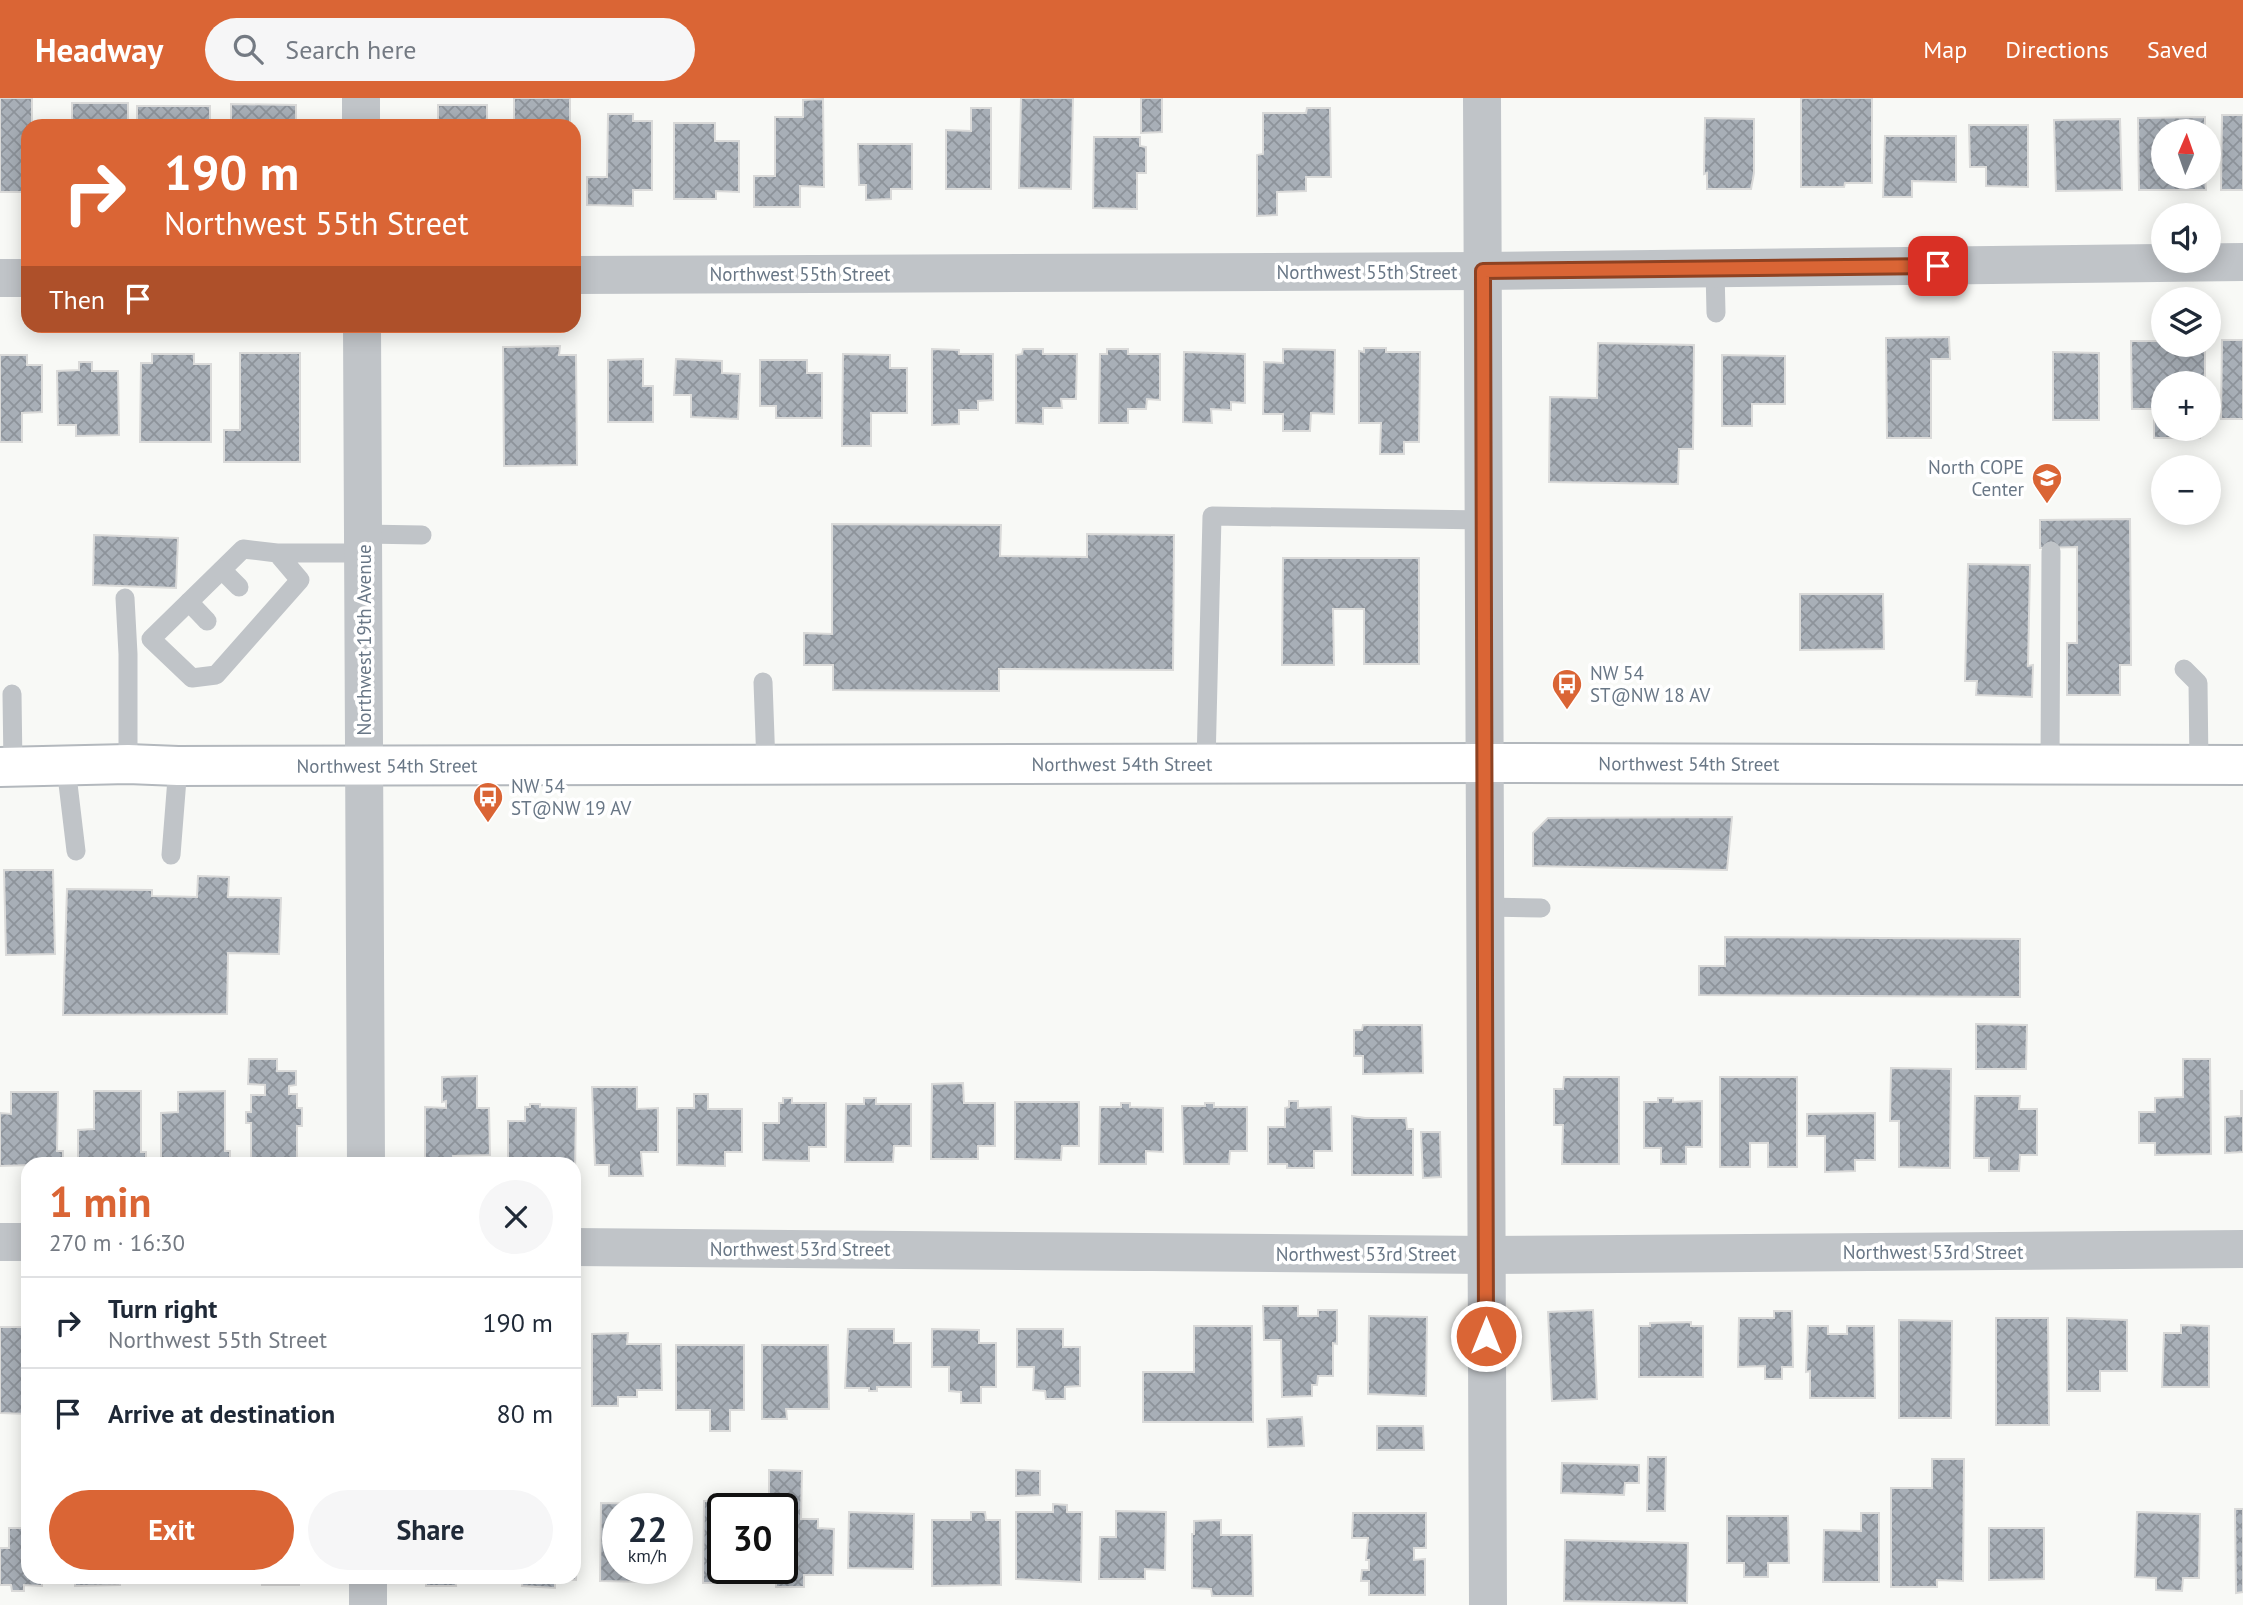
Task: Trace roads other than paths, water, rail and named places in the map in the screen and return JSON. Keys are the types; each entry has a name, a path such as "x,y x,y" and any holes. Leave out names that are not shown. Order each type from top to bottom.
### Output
{"main road":[{"name":"Northwest 54th Street","path":"7,767 128,764 2243,765"}],"street":[{"path":"361,98 361,119"},
{"path":"1482,98 1488,1605"},
{"name":"Northwest 55th Street","path":"581,275 1483,271 2243,261"},
{"path":"0,278 21,278"},
{"name":"Northwest 19th Avenue","path":"362,333 366,1157"},
{"path":"0,1242 21,1242"},
{"name":"Northwest 53rd Street","path":"581,1247 1486,1255 2243,1249"},
{"path":"368,1584 368,1605"}],"lane":[{"path":"1715,269 1716,313"},
{"path":"1206,764 1212,516 1485,520"},
{"path":"128,654 150,639 243,549 277,553 422,535"},
{"path":"2050,764 2051,551"},
{"path":"150,639 192,678 216,675 232,646 300,580 277,553"},
{"path":"222,570 239,587"},
{"path":"125,597 128,764"},
{"path":"189,602 207,621"},
{"path":"2184,669 2198,683 2199,765"},
{"path":"763,682 766,765"},
{"path":"7,767 12,694"},
{"path":"171,855 178,766"},
{"path":"66,767 76,851"},
{"path":"1486,907 1541,908"}],"place":[{"name":"North COPE Center","path":"2047,505"},
{"name":"NW 54 ST@NW 18 AV","path":"1567,711"},
{"name":"NW 54 ST@NW 19 AV","path":"488,824"}]}
